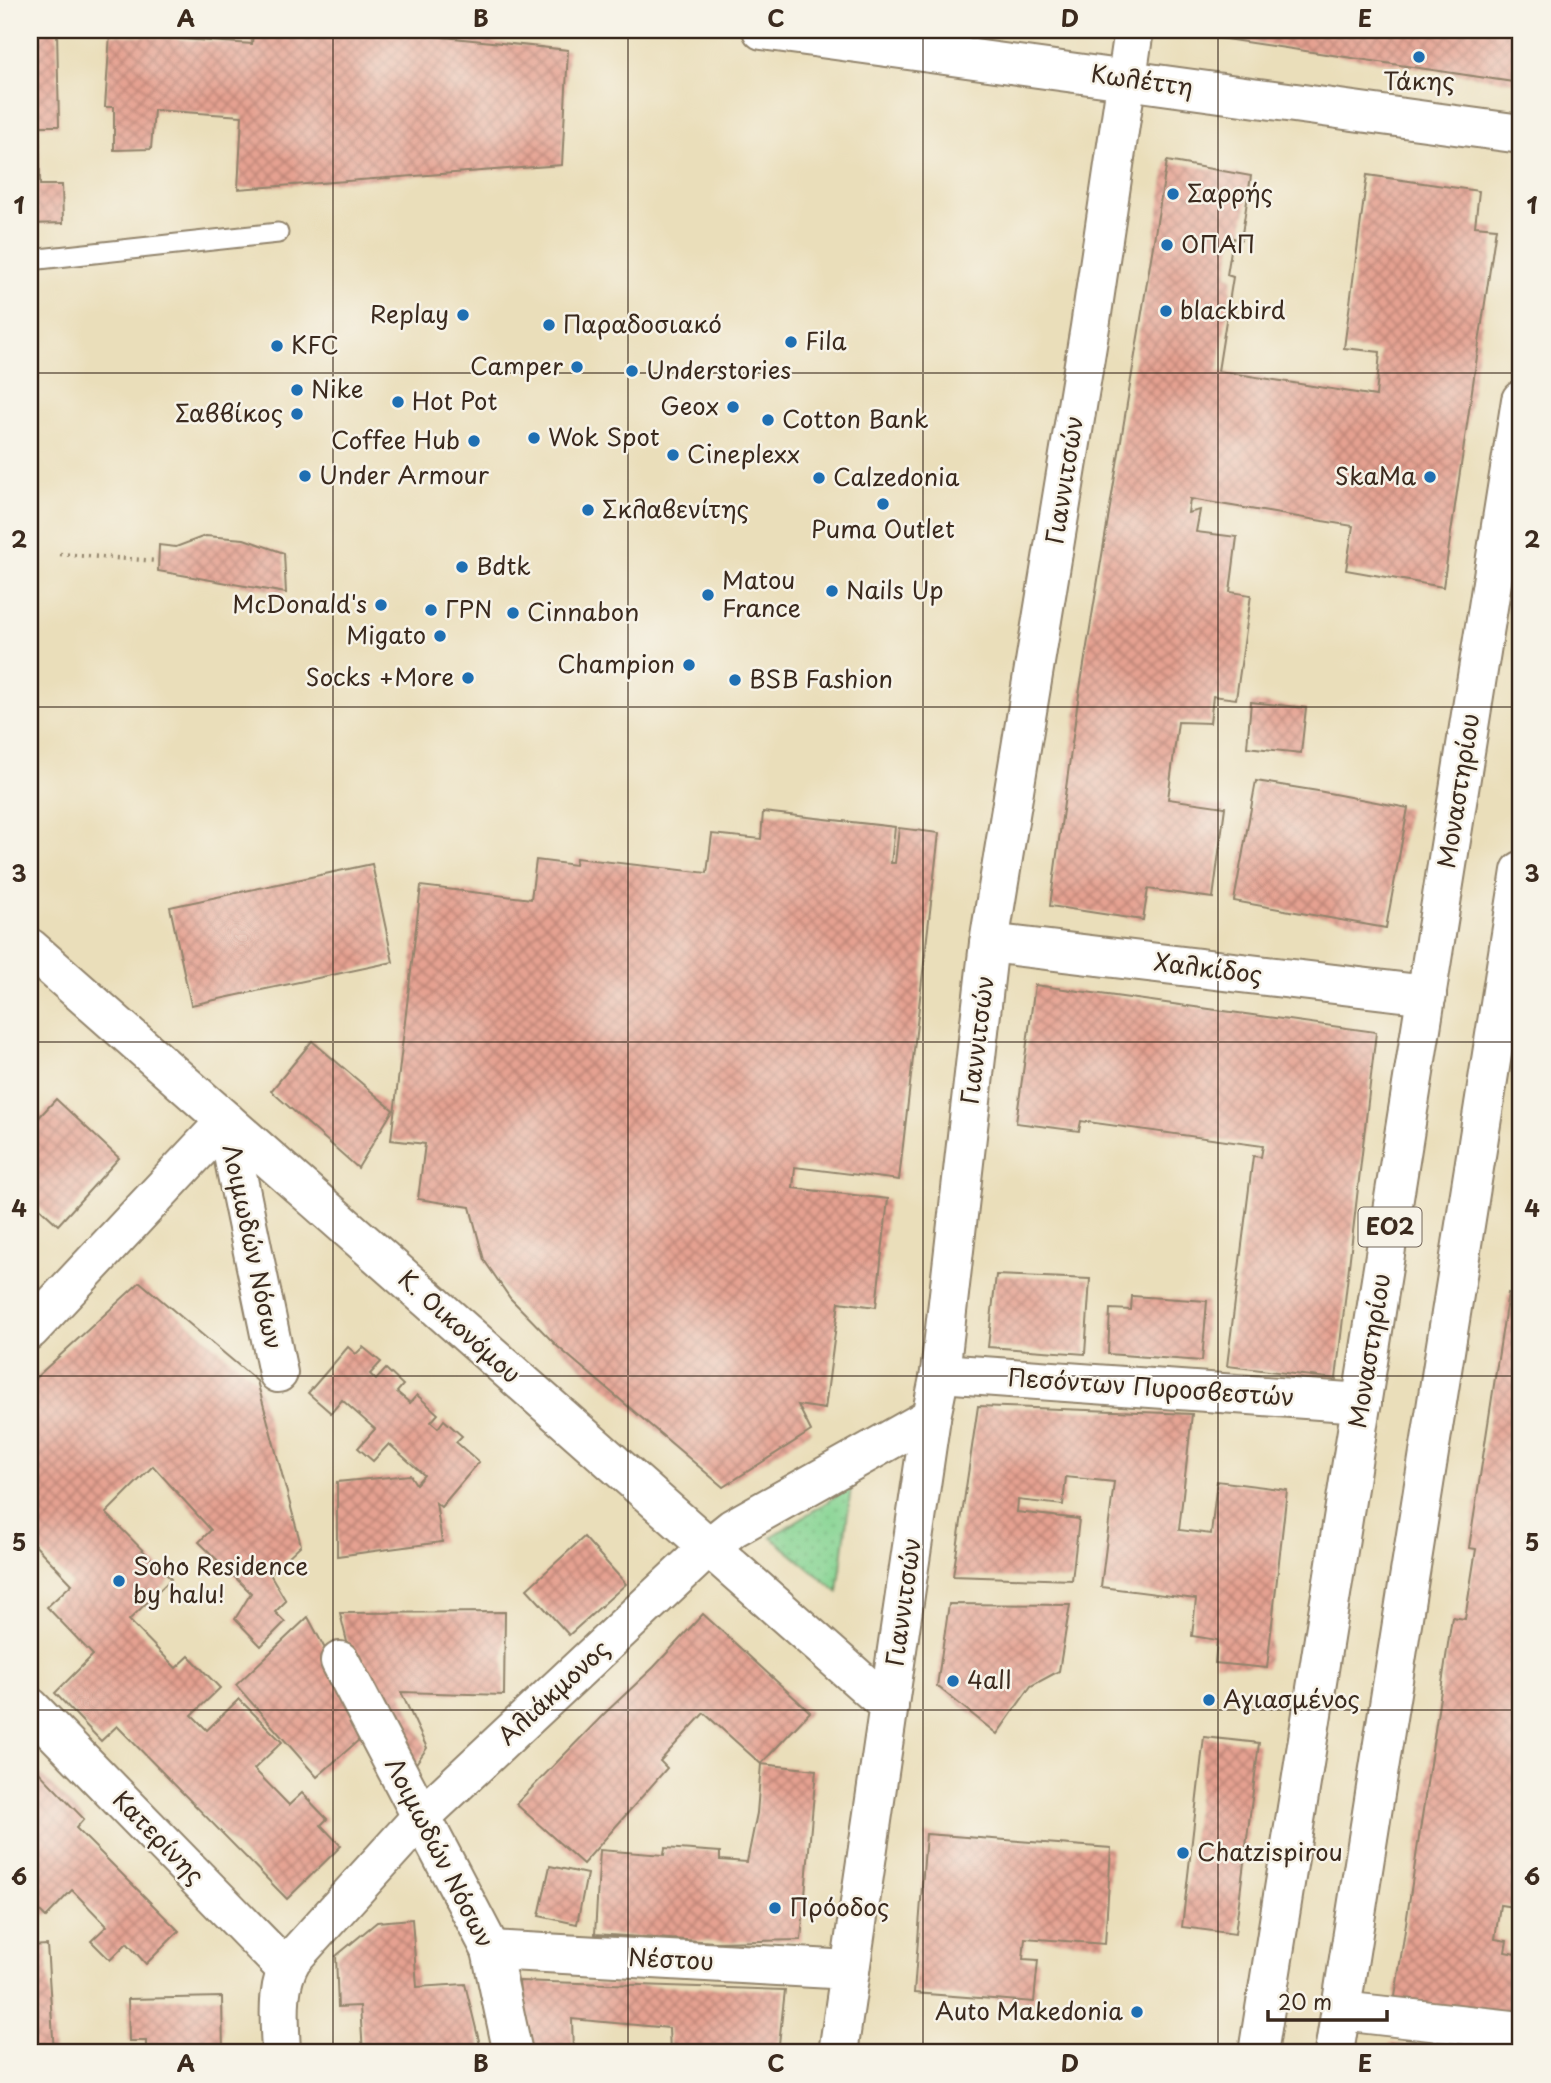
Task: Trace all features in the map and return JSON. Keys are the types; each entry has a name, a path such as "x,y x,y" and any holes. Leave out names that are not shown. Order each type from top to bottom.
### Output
{"main road":[{"name":"Κωλέττη","path":"762,30 1521,134"},
{"name":"Γιαννιτσών","path":"838,2053 931,1417 940,1373 989,943 1090,327 1133,30"},
{"name":"Μοναστηρίου","path":"1258,2053 1521,400"},
{"path":"1335,2053 1512,991 1521,871"},
{"name":"Χαλκίδος","path":"989,943 1427,995"},
{"name":"Κ. Οικονόμου","path":"30,948 889,1706"},
{"path":"30,1330 226,1121"},
{"name":"Λοιμωδών Νόσων","path":"226,1121 278,1373"},
{"name":"Πεσόντων Πυροσβεστών","path":"940,1373 1362,1403"},
{"name":"Αλιάκμονος","path":"281,2053 280,1998 286,1969 301,1947 421,1817 708,1548 733,1528 931,1417"},
{"name":"Λοιμωδών Νόσων","path":"340,1661 491,1950 513,2053"},
{"name":"Κατερίνης","path":"30,1707 286,1969"},
{"name":"Νέστου","path":"491,1950 850,1970"},
{"path":"1341,2011 1521,2031"}],"lane":[{"path":"30,260 278,233"}],"path":[{"path":"60,554 158,561"}],"green space":[{"path":"851,1487 838,1592 771,1537"}],"building":[{"path":"30,30 57,30 59,126 39,126 40,185 62,185 63,223 30,224"},
{"path":"253,30 377,30 568,50 562,165 238,189 242,116 154,110 151,149 114,150 114,107 105,107 110,34 252,44"},
{"path":"1185,30 1521,30 1520,83 1185,33"},
{"path":"1167,161 1251,176 1241,240 1233,238 1227,275 1233,277 1218,371 1376,396 1380,352 1344,348 1367,175 1479,191 1475,226 1496,228 1443,587 1346,570 1353,526 1190,499 1188,513 1200,510 1196,532 1237,537 1230,592 1251,595 1236,699 1213,696 1210,723 1178,722 1168,799 1225,807 1213,898 1148,889 1143,920 1050,906 1077,707"},
{"path":"205,536 244,539 284,553 286,593 158,571 159,545 176,547"},
{"path":"1251,702 1306,708 1301,753 1247,747"},
{"path":"1256,781 1408,808 1386,928 1234,901"},
{"path":"763,812 895,827 891,863 895,863 899,828 939,833 899,1180 795,1167 793,1188 888,1199 876,1307 839,1302 825,1409 798,1405 811,1431 723,1487 557,1346 510,1298 484,1260 470,1207 418,1199 425,1144 391,1140 421,886 531,899 536,860 575,865 576,858 707,873 712,834 761,839"},
{"path":"372,864 393,962 191,1005 170,907"},
{"path":"1035,985 1376,1032 1336,1379 1227,1366 1253,1156 1261,1157 1263,1146 1081,1121 1079,1131 1016,1123"},
{"path":"312,1041 393,1110 358,1168 271,1091"},
{"path":"56,1099 119,1158 58,1225 30,1199 30,1127"},
{"path":"996,1275 1090,1279 1085,1354 988,1347"},
{"path":"140,1282 257,1381 301,1545 270,1574 286,1601 275,1612 285,1622 261,1646 235,1619 251,1593 199,1542 211,1530 153,1466 106,1513 171,1579 129,1620 176,1668 189,1656 220,1688 192,1715 207,1730 239,1699 282,1742 254,1769 289,1805 302,1793 327,1819 321,1825 341,1846 287,1899 117,1726 101,1741 55,1693 93,1655 47,1607 72,1584 30,1540 30,1383"},
{"path":"1508,1293 1521,1295 1521,1908 1500,1905 1495,1939 1507,1941 1505,1952 1521,1955 1521,2022 1393,2010 1452,1617 1465,1619 1476,1549 1469,1548"},
{"path":"1132,1296 1207,1301 1202,1361 1108,1354 1110,1309 1131,1310"},
{"path":"348,1347 356,1354 363,1347 381,1362 370,1374 376,1380 386,1369 403,1385 397,1392 410,1403 417,1395 438,1414 431,1422 438,1428 444,1420 462,1436 456,1442 479,1462 441,1507 436,1503 442,1542 337,1556 337,1482 410,1475 416,1484 424,1475 389,1444 373,1461 358,1448 375,1429 342,1400 331,1413 308,1393"},
{"path":"978,1406 1192,1414 1179,1530 1211,1534 1217,1481 1287,1490 1267,1668 1215,1663 1217,1640 1192,1636 1196,1599 1101,1587 1114,1482 1066,1477 1063,1505 1018,1500 1017,1512 1079,1519 1072,1580 953,1576"},
{"path":"584,1537 626,1584 569,1635 527,1589"},
{"path":"949,1604 1070,1605 1059,1671 1031,1686 997,1734 937,1686"},
{"path":"505,1612 504,1695 401,1692 427,1748 407,1776 356,1679 340,1613"},
{"path":"703,1614 810,1712 761,1764 704,1713 660,1761 667,1768 583,1864 516,1804 654,1667"},
{"path":"308,1617 369,1731 317,1777 236,1685"},
{"path":"1204,1737 1259,1743 1235,1934 1182,1927"},
{"path":"30,1763 84,1819 76,1828 179,1931 146,1964 127,1943 110,1960 91,1941 107,1926 72,1890 46,1917 30,1901"},
{"path":"761,1764 816,1770 801,1940 715,1942 595,1934 600,1850 664,1855 665,1848 720,1852 720,1860 747,1862 757,1813"},
{"path":"926,1834 1111,1848 1105,1944 1025,1938 1023,1959 1038,1960 1034,2002 914,1993"},
{"path":"550,1866 587,1874 577,1924 539,1916"},
{"path":"412,1919 417,1987 465,1984 482,2053 363,2053 360,2006 338,2007 336,1956 377,1922"},
{"path":"47,1945 54,2053 30,2053 30,1946"},
{"path":"519,1981 785,1990 778,2053 670,2053 669,2028 572,2019 573,2053 525,2053"},
{"path":"222,1997 223,2053 146,2053 146,2041 129,2041 128,1999"},
{"path":"1390,2043 1445,2052 1445,2053 1389,2053"}],"place":[{"name":"Τάκης","path":"1419,57"},
{"name":"Σαρρής","path":"1173,194"},
{"name":"ΟΠΑΠ","path":"1167,245"},
{"name":"blackbird","path":"1166,311"},
{"name":"Replay","path":"463,315"},
{"name":"Παραδοσιακό","path":"549,325"},
{"name":"Fila","path":"791,342"},
{"name":"KFC","path":"277,346"},
{"name":"Camper","path":"577,367"},
{"name":"Understories","path":"632,371"},
{"name":"Nike","path":"297,390"},
{"name":"Hot Pot","path":"398,402"},
{"name":"Geox","path":"733,407"},
{"name":"Σαββίκος","path":"297,414"},
{"name":"Cotton Bank","path":"768,420"},
{"name":"Wok Spot","path":"534,438"},
{"name":"Coffee Hub","path":"474,441"},
{"name":"Cineplexx","path":"673,455"},
{"name":"Under Armour","path":"305,476"},
{"name":"SkaMa","path":"1430,477"},
{"name":"Calzedonia","path":"819,478"},
{"name":"Puma Outlet","path":"883,504"},
{"name":"Σκλαβενίτης","path":"588,510"},
{"name":"Βdtk","path":"462,567"},
{"name":"Nails Up","path":"832,591"},
{"name":"Matou France","path":"708,595"},
{"name":"McDonald's","path":"381,605"},
{"name":"ΓΡΝ","path":"431,610"},
{"name":"Cinnabon","path":"513,613"},
{"name":"Migato","path":"440,636"},
{"name":"Champion","path":"689,665"},
{"name":"Socks +More","path":"468,678"},
{"name":"BSB Fashion","path":"735,680"},
{"name":"Soho Residence by halu!","path":"119,1581"},
{"name":"4all","path":"953,1681"},
{"name":"Αγιασμένος","path":"1209,1700"},
{"name":"Chatzispirou","path":"1183,1853"},
{"name":"Πρόοδος","path":"775,1908"},
{"name":"Auto Makedonia","path":"1137,2012"}]}
